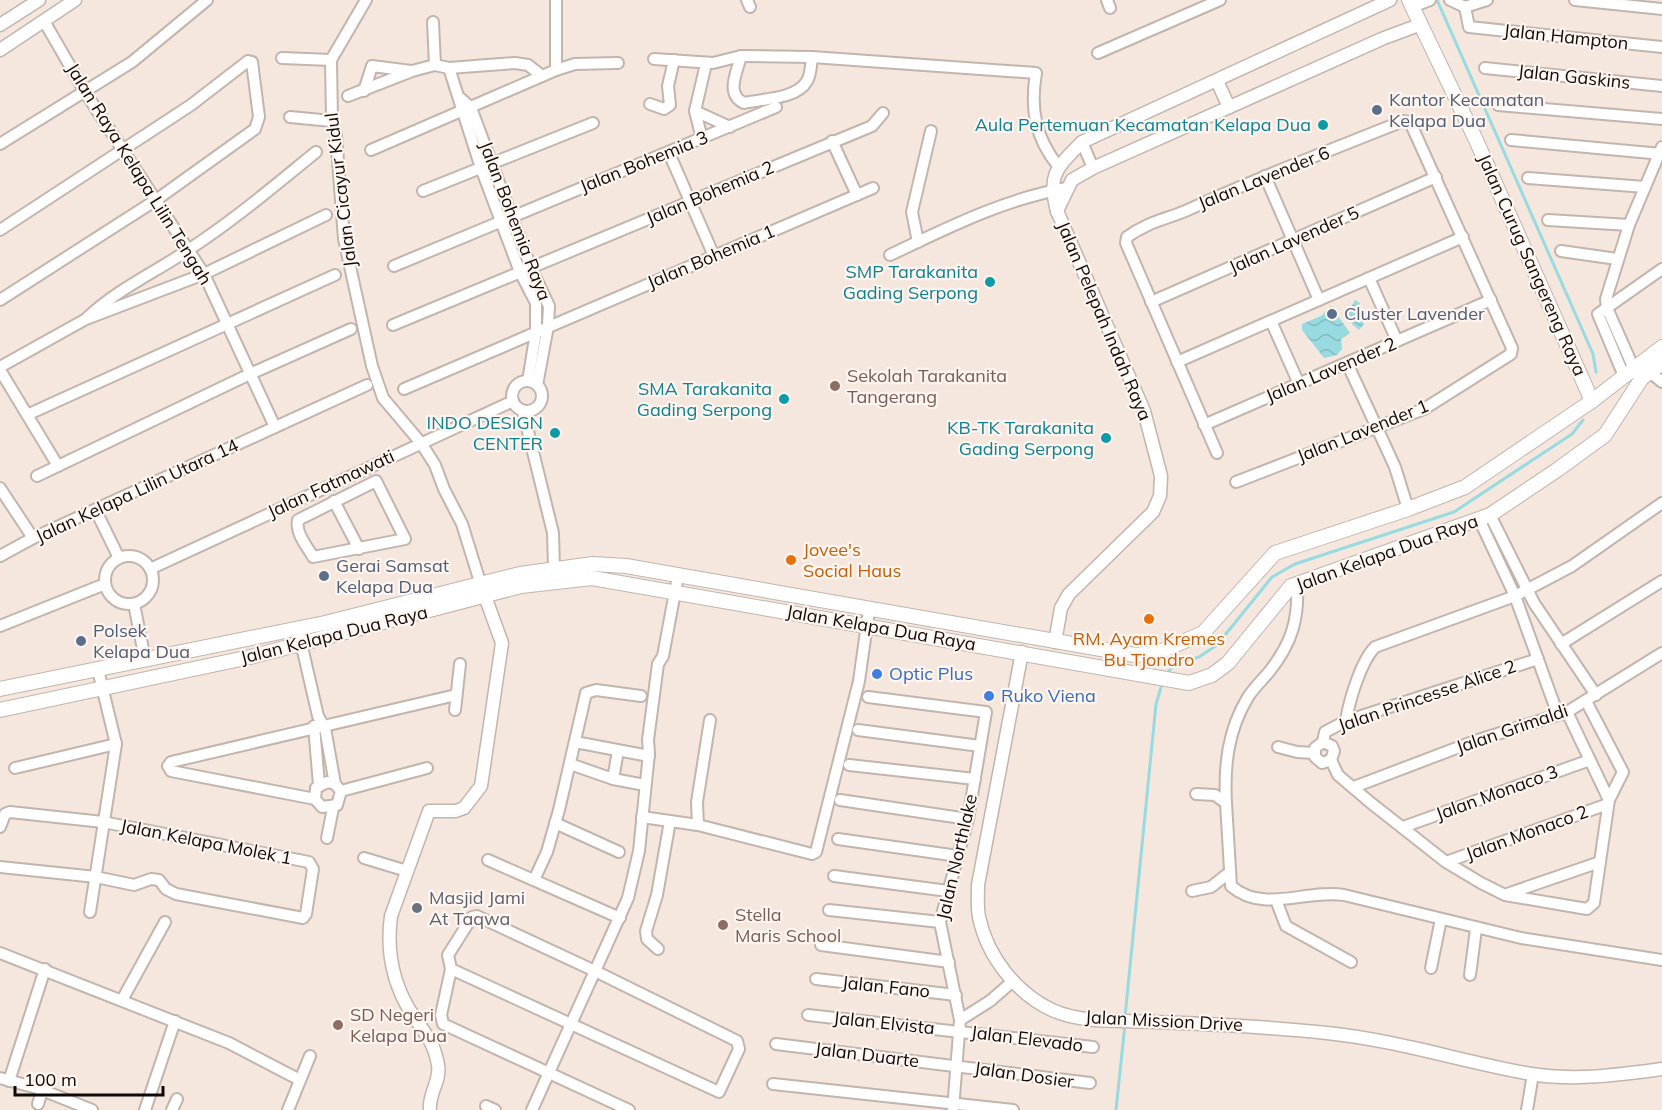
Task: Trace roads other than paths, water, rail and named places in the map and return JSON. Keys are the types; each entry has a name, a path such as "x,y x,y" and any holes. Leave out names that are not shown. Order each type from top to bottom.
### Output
{"main road":[{"name":"Jalan Curug Sangereng Raya","path":"1413,4 1419,26 1476,140 1592,401"},
{"name":"Jalan Kelapa Dua Raya","path":"0,710 302,644 554,568 593,564 626,566 1135,655 1157,653 1203,633 1275,553 1408,509 1465,487 1592,401 1662,347"},
{"name":"Jalan Kelapa Dua Raya","path":"0,689 483,590 592,578 1189,683 1212,675 1228,663 1291,586 1484,517 1603,437 1642,378 1662,363"},
{"path":"1134,675 1135,655"}],"street":[{"path":"0,25 39,0"},
{"path":"0,50 75,0"},
{"path":"0,144 132,62 207,0"},
{"path":"282,58 331,60 366,0"},
{"path":"556,0 556,70"},
{"path":"1098,53 1220,0"},
{"path":"1051,191 1058,166 1082,142 1390,0"},
{"path":"1413,4 1430,0"},
{"path":"1450,0 1465,7 1482,2"},
{"path":"1575,0 1662,9"},
{"name":"Jalan Hampton","path":"1465,7 1469,27 1662,46"},
{"name":"Jalan Raya Kelapa Lilin Tengah","path":"44,21 85,92 204,274 275,427"},
{"path":"433,22 435,65"},
{"name":"Jalan Pelepah Indah Raya","path":"1057,212 1072,180 1093,168 1384,38 1419,26"},
{"path":"741,56 733,91 738,100 744,103 789,94 801,88 808,80 812,57"},
{"path":"654,59 713,63 741,56 812,57 1036,73 1033,110 1043,147 1058,166"},
{"name":"Jalan Cicayur Kidul","path":"331,60 332,121 336,135 344,239 372,366 383,398 421,443 435,465 444,489 462,524 483,590"},
{"path":"650,104 664,109 670,105 668,86 674,60"},
{"path":"0,230 191,105 248,61 252,62 259,117 255,129 156,200 0,300"},
{"path":"348,96 412,71 435,65 449,68 515,63 528,65 542,76"},
{"path":"371,150 556,70 575,64 618,63"},
{"path":"364,91 372,66 412,71"},
{"name":"Jalan Bohemia Raya","path":"449,68 460,98 493,163 507,218 536,303 533,383"},
{"path":"702,139 695,111 705,68"},
{"name":"Jalan Gaskins","path":"1485,68 1662,86"},
{"path":"1217,81 1229,107"},
{"path":"1498,105 1662,119"},
{"name":"Jalan Bohemia 3","path":"394,266 776,108"},
{"name":"Jalan Bohemia Raya","path":"466,110 481,168 507,218"},
{"path":"695,111 730,128"},
{"name":"Jalan Bohemia 2","path":"393,325 872,126 884,113"},
{"path":"290,117 332,121"},
{"name":"Jalan Lavender 6","path":"1151,302 1126,243 1127,237 1165,216 1187,210 1402,121 1410,122 1414,128 1436,177"},
{"path":"423,191 593,123"},
{"path":"918,242 912,212 931,131"},
{"path":"1511,140 1661,152 1629,225 1617,259 1606,299 1606,308"},
{"path":"832,141 857,195"},
{"path":"1082,142 1093,168"},
{"path":"86,319 107,299 188,250 247,208 316,152"},
{"path":"669,153 714,255"},
{"path":"1265,176 1319,300"},
{"path":"1436,177 1491,300"},
{"name":"Jalan Lavender 5","path":"1151,302 1436,177"},
{"path":"1528,178 1645,187"},
{"name":"Jalan Bohemia 1","path":"404,389 873,188"},
{"path":"890,255 976,215 1036,194 1067,188"},
{"name":"Jalan Pelepah Indah Raya","path":"1051,191 1057,212 1144,411 1161,476 1160,496 1153,512 1069,594 1061,608 1055,642"},
{"path":"58,466 0,369 86,319 204,274 326,215"},
{"path":"1548,220 1629,225"},
{"path":"1177,362 1463,237"},
{"path":"1561,251 1617,259"},
{"path":"1629,373 1598,314 1662,269"},
{"name":"Jalan Bohemia Raya","path":"525,270 546,297 548,326 533,383"},
{"path":"29,414 225,323 336,275"},
{"path":"1369,278 1397,341"},
{"name":"Jalan Lavender 2","path":"1204,425 1491,300"},
{"name":"Jalan Lavender 1","path":"1236,482 1424,409 1508,358 1512,350 1491,300"},
{"path":"1151,302 1217,453"},
{"path":"1271,321 1299,384"},
{"path":"37,476 250,374 351,329"},
{"path":"1347,363 1395,467 1408,509"},
{"path":"1650,372 1662,382"},
{"path":"523,411 533,410 540,404 542,394 533,383 515,387 513,401 523,411 553,533 554,568"},
{"name":"Jalan Kelapa Lilin Utara 14","path":"0,556 33,538 367,385"},
{"name":"Jalan Fatmawati","path":"150,569 513,401"},
{"path":"376,481 405,539 313,557 297,526 298,520 334,501 376,481"},
{"path":"0,488 33,538"},
{"path":"308,495 316,509"},
{"path":"334,501 359,549"},
{"path":"1346,721 1348,705 1370,651 1375,647 1527,590 1572,566 1662,503"},
{"path":"96,511 119,558"},
{"path":"1484,517 1527,590 1596,695"},
{"path":"1484,517 1538,658 1563,713 1590,760 1609,802"},
{"path":"119,558 137,558 150,569 152,588 145,598 134,604 126,604 112,598 105,584 107,569 119,558"},
{"path":"532,1110 628,898 642,817 649,754 648,740 658,664 663,656 678,576"},
{"path":"1561,644 1662,581"},
{"path":"1297,583 1298,603 1295,631 1271,669 1248,697 1231,736 1224,768 1231,886 1241,895 1276,900 1324,892 1476,928 1568,946 1662,960"},
{"path":"0,626 105,584"},
{"path":"430,1110 429,1100 438,1076 438,1065 430,1036 412,1014 397,984 389,952 391,916 429,811 456,811 464,808 481,786 502,643 483,590"},
{"path":"134,604 145,659"},
{"path":"642,817 698,825 788,849 812,854 816,852 849,724 869,610"},
{"path":"298,629 318,716 325,728 340,801 333,808 327,838"},
{"name":"Jalan Mission Drive","path":"1022,652 978,885 979,916 987,940 1013,981 1053,1011 1071,1016 1108,1020 1330,1034 1384,1042 1533,1074 1583,1077 1662,1069"},
{"name":"Jalan Grimaldi","path":"1354,787 1475,741 1563,713 1662,653"},
{"name":"Jalan Princesse Alice 2","path":"1323,742 1325,732 1346,721 1538,658"},
{"path":"455,710 460,664"},
{"path":"90,912 116,744 114,726 98,670"},
{"path":"534,880 547,852 586,693 596,690 640,696"},
{"path":"333,808 322,807 315,799 171,771 168,766 171,762 325,728 456,695"},
{"name":"Jalan Northlake","path":"868,697 986,712 968,819 940,922 960,1025 953,1107"},
{"path":"1314,753 1318,744 1323,742 1332,746 1334,751 1331,760 1338,774 1446,862 1505,895 1587,909 1594,903 1609,802 1622,778 1623,770 1586,701"},
{"path":"318,716 313,730 319,785"},
{"path":"698,825 698,802 710,720"},
{"path":"858,730 980,746"},
{"path":"575,742 618,751 649,754"},
{"path":"15,768 116,744"},
{"path":"1278,747 1297,752 1314,753 1322,763 1331,760"},
{"path":"613,779 618,751"},
{"name":"Jalan Monaco 3","path":"1403,827 1590,760"},
{"path":"570,764 613,779 645,785"},
{"path":"849,765 975,779"},
{"path":"315,799 315,791 319,785 327,782 338,788 427,768"},
{"path":"1196,794 1215,795 1226,803"},
{"path":"840,800 968,819"},
{"name":"Jalan Monaco 2","path":"1446,862 1609,802"},
{"name":"Jalan Kelapa Molek 1","path":"0,827 5,814 10,813 103,822 309,862 313,869 306,914 299,918 176,894 166,889 159,880 151,879 134,885 96,877"},
{"path":"658,949 648,940 646,931 657,895 670,821"},
{"path":"555,823 620,852"},
{"path":"838,839 958,856"},
{"path":"364,858 407,871"},
{"path":"488,860 620,918"},
{"path":"1505,895 1600,862"},
{"path":"0,867 96,877"},
{"path":"1192,891 1211,887 1230,872"},
{"path":"834,876 948,891"},
{"path":"1276,900 1286,927 1351,962"},
{"path":"829,910 940,922"},
{"path":"451,969 572,1022 719,1092 739,1049 736,1039 595,970 474,916 466,924 448,955 451,969 441,1015 442,1022 629,1110"},
{"path":"1431,968 1441,919"},
{"path":"122,1000 165,922"},
{"path":"1470,975 1476,928"},
{"path":"821,945 948,962"},
{"path":"0,952 229,1042 300,1080"},
{"path":"45,969 5,1080 42,1090 92,1110"},
{"name":"Jalan Fano","path":"816,979 956,995"},
{"path":"960,1025 1013,981"},
{"name":"Jalan Elvista","path":"808,1015 960,1025"},
{"path":"145,1110 175,1021"},
{"name":"Jalan Elevado","path":"960,1025 1093,1047"},
{"name":"Jalan Duarte","path":"776,1044 957,1066"},
{"path":"288,1110 310,1056"},
{"name":"Jalan Dosier","path":"957,1066 1090,1083"},
{"path":"1527,1110 1533,1074"},
{"path":"773,1084 953,1107 1013,1110"},
{"path":"38,1104 42,1090"},
{"path":"172,1110 177,1099"}],"water":[{"path":"1355,300 1360,303 1358,314 1364,324 1359,330 1352,324 1348,313"},
{"path":"1331,306 1350,333 1341,339 1342,349 1337,355 1324,358 1302,330 1302,324 1321,316"}],"waterway":[{"path":"1437,0 1593,354 1596,372"},
{"path":"1166,675 1173,666 1199,657 1217,645 1272,577 1295,564 1454,512 1572,434 1583,420"},
{"path":"1125,1017 1156,704 1163,681"},
{"path":"1116,1110 1125,1024"}],"place":[{"name":"Kantor Kecamatan Kelapa Dua","path":"1377,110"},
{"name":"Aula Pertemuan Kecamatan Kelapa Dua","path":"1323,125"},
{"name":"SMP Tarakanita Gading Serpong","path":"990,282"},
{"name":"Cluster Lavender","path":"1332,314"},
{"name":"Sekolah Tarakanita Tangerang","path":"835,386"},
{"name":"SMA Tarakanita Gading Serpong","path":"784,399"},
{"name":"INDO DESIGN CENTER","path":"555,433"},
{"name":"KB-TK Tarakanita Gading Serpong","path":"1106,438"},
{"name":"Jovee's Social Haus","path":"791,560"},
{"name":"Gerai Samsat Kelapa Dua","path":"324,576"},
{"name":"RM. Ayam Kremes Bu Tjondro","path":"1149,619"},
{"name":"Polsek Kelapa Dua","path":"81,641"},
{"name":"Optic Plus","path":"877,674"},
{"name":"Ruko Viena","path":"989,696"},
{"name":"Masjid Jami At Taqwa","path":"417,908"},
{"name":"Stella Maris School","path":"723,925"},
{"name":"SD Negeri Kelapa Dua","path":"338,1025"}]}
